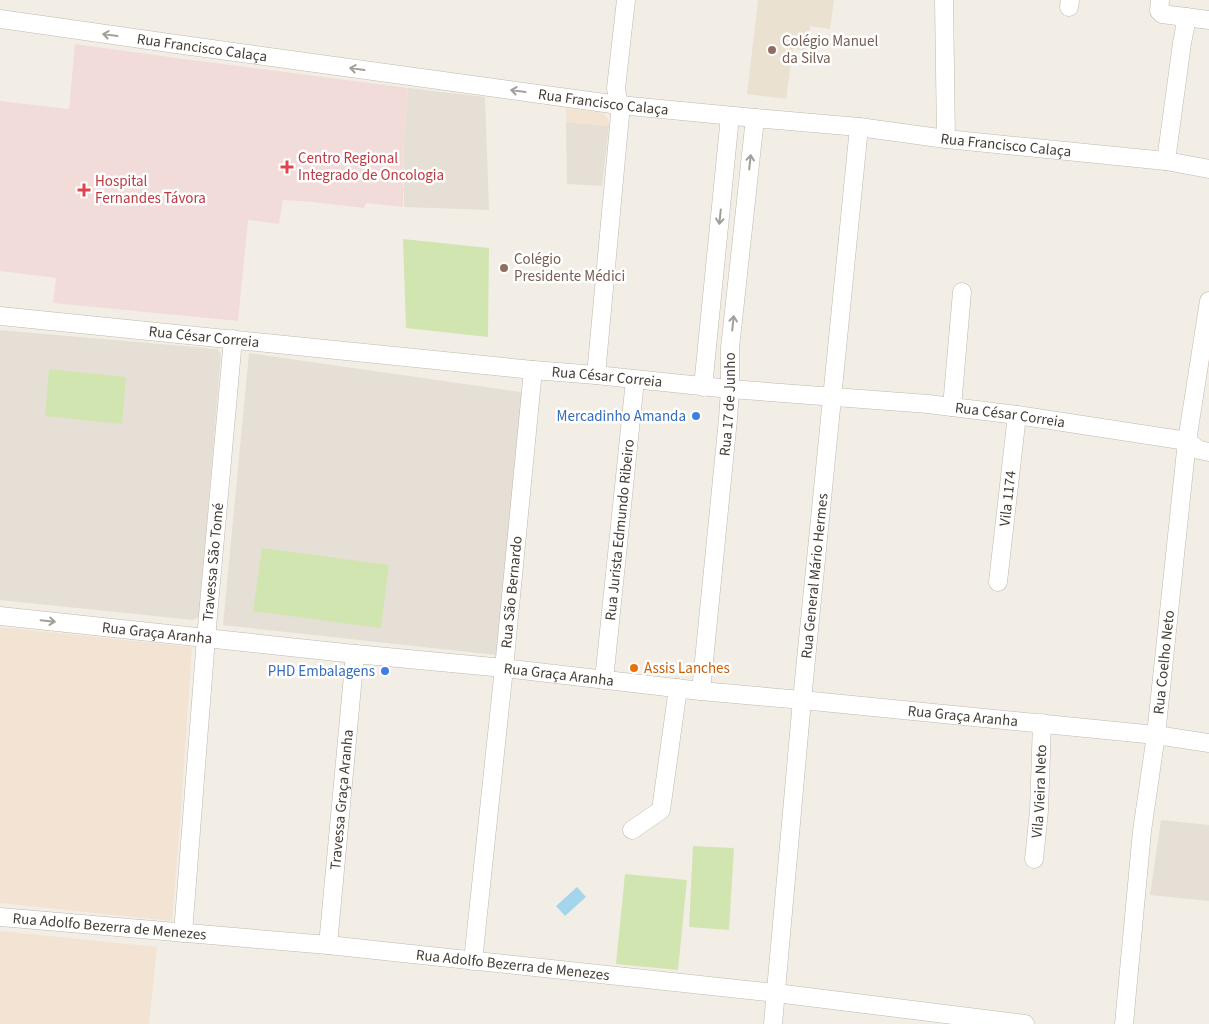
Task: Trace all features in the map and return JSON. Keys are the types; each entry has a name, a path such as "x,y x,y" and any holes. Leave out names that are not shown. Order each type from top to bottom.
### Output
{"street":[{"path":"596,375 620,115 616,88 626,0"},
{"path":"944,0 946,139"},
{"path":"1160,0 1159,12 1162,14 1209,20"},
{"path":"1166,160 1187,17"},
{"name":"Rua Francisco Calaça","path":"0,19 619,104 859,127 946,139 1166,160 1209,169"},
{"name":"Rua 17 de Junho","path":"703,387 730,116"},
{"name":"Rua 17 de Junho","path":"701,691 728,419 730,348 754,118"},
{"name":"Rua General Mário Hermes","path":"773,1024 802,700 859,127"},
{"path":"952,407 962,292"},
{"name":"Rua Coelho Neto","path":"1124,1024 1142,831 1156,735 1188,441 1209,301"},
{"name":"Rua César Correia","path":"0,316 730,390 928,404 1188,441 1199,450 1209,452"},
{"name":"Travessa São Tomé","path":"183,932 206,638 233,339"},
{"name":"Rua São Bernardo","path":"473,961 533,370"},
{"name":"Rua Jurista Edmundo Ribeiro","path":"604,680 635,380"},
{"name":"Vila 1174","path":"998,582 1017,416"},
{"name":"Rua Graça Aranha","path":"0,616 504,668 701,691 1042,723 1156,735 1209,743"},
{"name":"Travessa Graça Aranha","path":"328,945 355,654"},
{"path":"632,830 661,810 678,688"},
{"name":"Vila Vieira Neto","path":"1034,859 1039,811 1042,723"},
{"name":"Rua Adolfo Bezerra de Menezes","path":"0,917 328,945 776,993 1025,1024"}],"shaded area":[{"name":"Colégio Manuel da Silva","path":"758,0 834,0 830,29 810,26 807,51 793,49 786,99 747,94"},
{"path":"75,44 408,88 404,134 403,207 366,203 364,208 283,200 279,224 248,220 238,321 53,303 56,278 0,271 0,101 69,109"},
{"path":"408,88 485,97 489,210 404,207 404,134"},
{"path":"566,108 603,113 609,120 609,126 566,122"},
{"path":"566,122 609,126 602,186 567,184"},
{"path":"0,330 217,349 221,354 199,617 193,620 0,600"},
{"path":"249,353 527,393 496,655 223,625"},
{"path":"0,627 192,647 172,921 0,903"},
{"path":"1161,820 1209,825 1209,901 1150,895"},
{"path":"0,931 157,947 149,1024 0,1024"}],"green space":[{"path":"403,239 489,248 488,337 406,328"},
{"path":"49,369 126,377 122,424 45,416"},
{"path":"262,548 389,565 381,628 253,611"},
{"path":"693,846 734,848 729,930 689,927"},
{"path":"625,874 687,880 678,970 616,964"}],"water":[{"path":"577,887 586,897 565,916 556,906"}],"place":[{"name":"Colégio Manuel da Silva","path":"772,50"},
{"name":"Centro Regional Integrado de Oncologia","path":"287,167"},
{"name":"Hospital Fernandes Távora","path":"84,190"},
{"name":"Colégio Presidente Médici","path":"504,268"},
{"name":"Mercadinho Amanda","path":"696,416"},
{"name":"Assis Lanches","path":"634,668"},
{"name":"PHD Embalagens","path":"385,671"}]}
